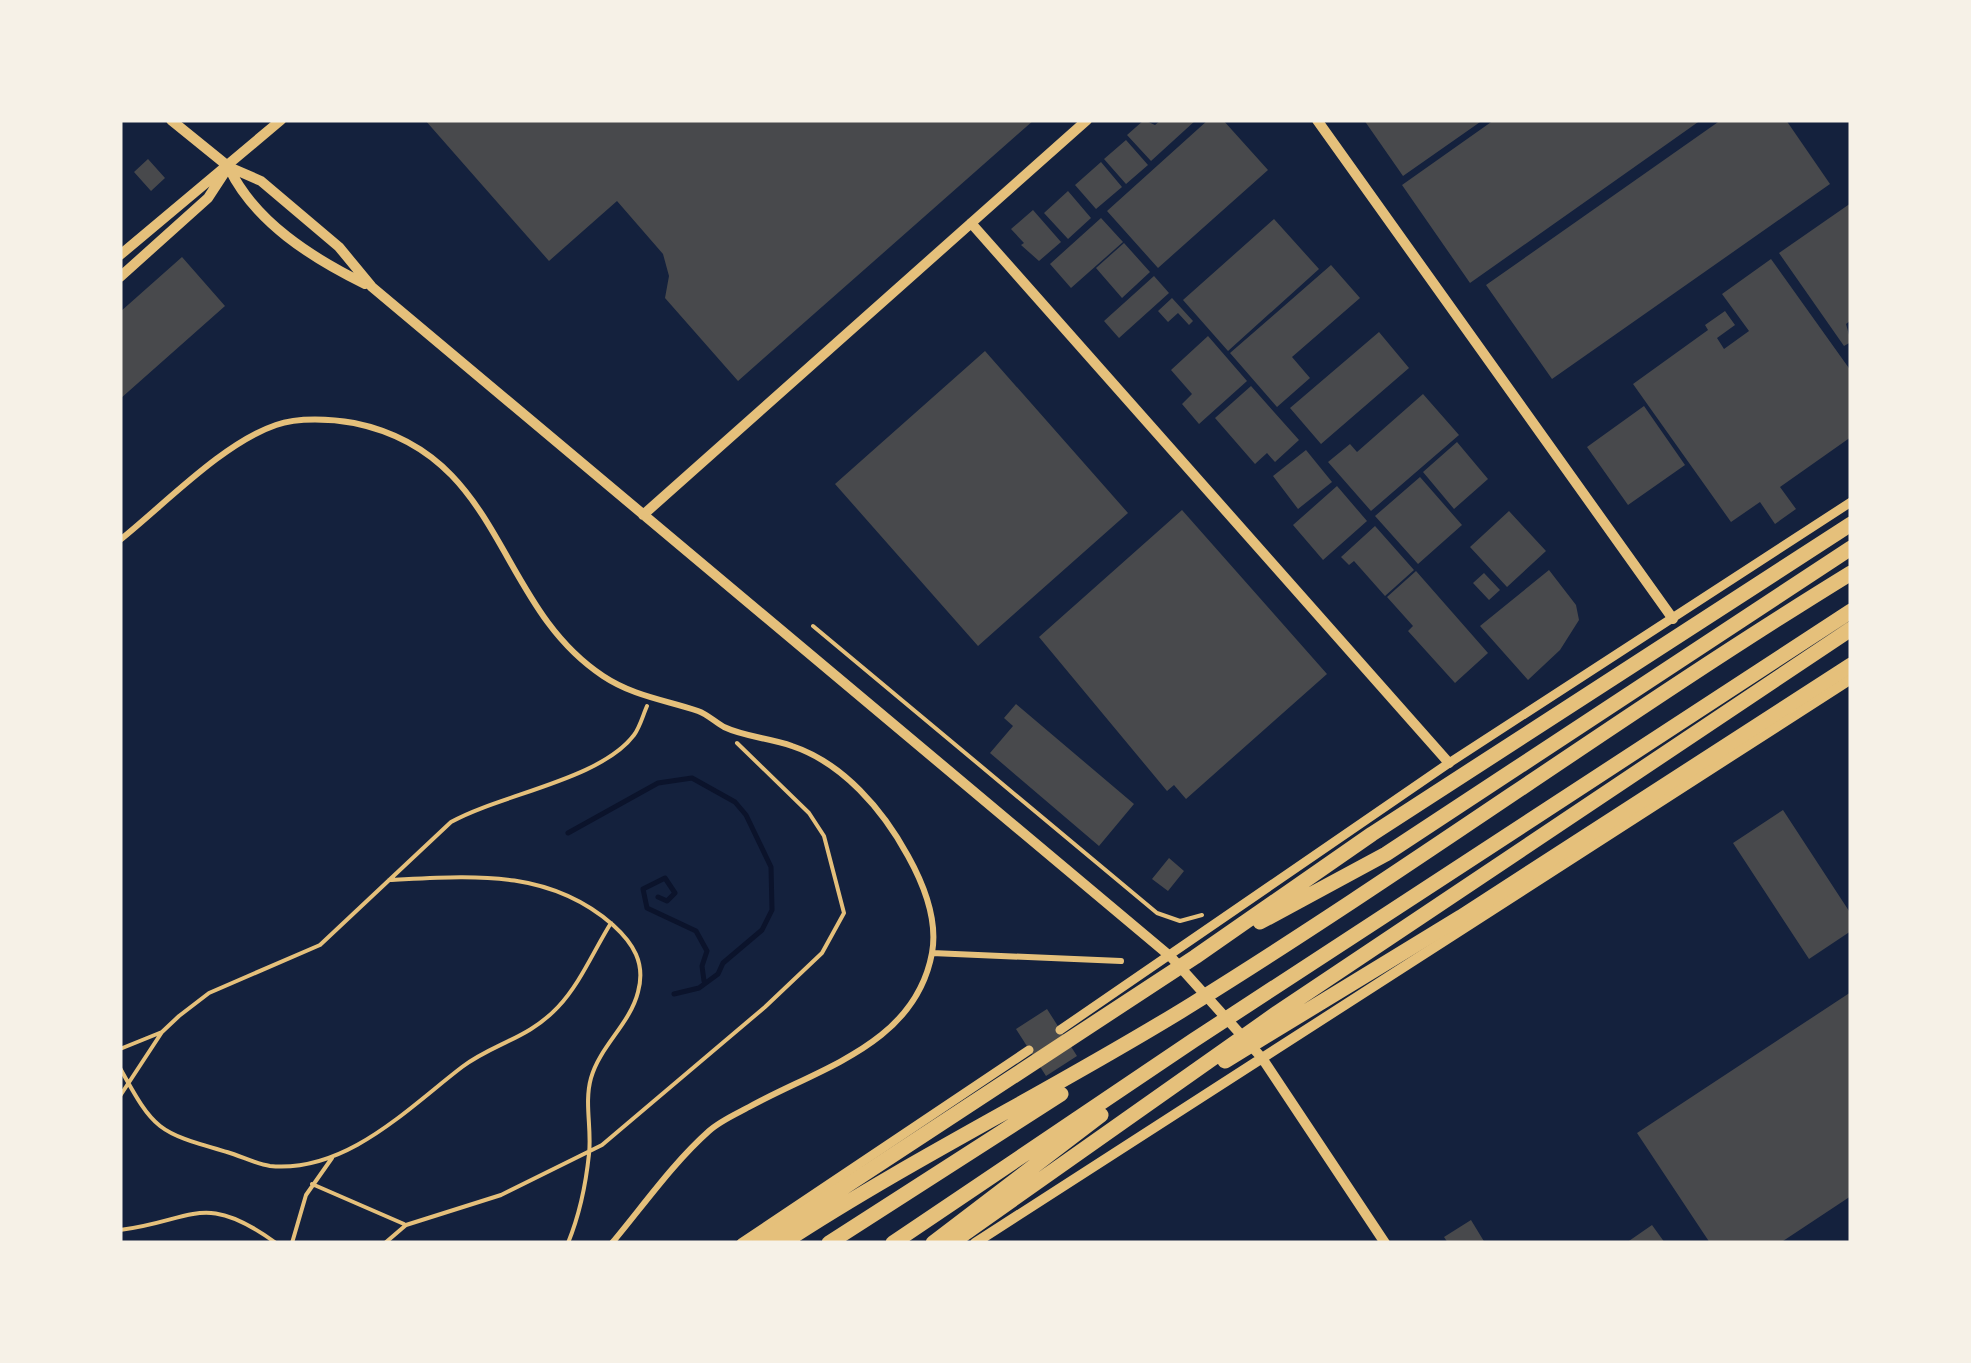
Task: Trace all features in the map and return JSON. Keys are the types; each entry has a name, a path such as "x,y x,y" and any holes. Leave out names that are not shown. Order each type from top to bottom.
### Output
{"highway":[{"path":"759,1243 1195,957 1388,824 1851,524"},
{"path":"1195,957 1386,854 1851,548"},
{"path":"783,1243 884,1180 1027,1102 1195,1002 1851,573"},
{"path":"829,1243 1198,1008 1851,582"},
{"path":"893,1243 1194,1040 1851,611"},
{"path":"933,1243 1199,1046 1851,620"},
{"path":"950,1243 1277,1013 1851,629"},
{"path":"1157,1100 1429,937 1851,665"}],"street":[{"path":"172,120 228,167 261,181 339,247 372,287 1172,956 1262,1058 1386,1243"},
{"path":"120,255 281,120"},
{"path":"643,515 1087,120"},
{"path":"1317,120 1672,619"},
{"path":"120,277 208,198 228,167"},
{"path":"228,167 243,198 321,262 372,287"},
{"path":"971,223 1450,764"},
{"path":"120,540 239,444 278,424 313,420 354,423 409,442 454,474 481,510 560,641 603,676 650,700 701,712 726,728 796,747 846,777 891,825 921,878 931,918 932,952 914,998 891,1030 849,1059 789,1085 711,1128 612,1243"},
{"path":"1060,1030 1450,764 1851,502"},
{"path":"975,1243 1851,679"},
{"path":"932,952 1121,961"},
{"path":"741,1243 1029,1050"}],"path":[{"path":"812,626 1157,912 1180,921 1206,914"},
{"path":"120,1096 162,1032 209,993 320,945 464,815 577,774 611,753 634,736 650,700"},
{"path":"385,1243 406,1226 501,1195 590,1153 766,1007 822,953 844,913 824,836 798,802 742,751 726,728"},
{"path":"390,880 469,876 526,879 580,898 634,944 640,970 638,992 598,1058 590,1082 590,1153 568,1243"},
{"path":"292,1243 312,1184 332,1158 414,1111 462,1067 520,1039 544,1022 563,1002 611,924"},
{"path":"120,1049 162,1032"},
{"path":"120,1068 153,1124 174,1138 268,1166 332,1158"},
{"path":"312,1184 406,1226"},
{"path":"120,1230 192,1210 208,1211 276,1243"}],"building":[{"path":"425,120 1034,120 738,381 665,298 669,276 663,254 617,201 549,261"},
{"path":"1144,120 1155,125 1161,120 1196,120 1151,161 1127,135"},
{"path":"1208,120 1223,120 1268,170 1158,268 1107,211"},
{"path":"1364,120 1483,120 1403,176"},
{"path":"1494,120 1701,120 1470,283 1402,185"},
{"path":"1721,120 1786,120 1830,184 1552,379 1486,285"},
{"path":"1126,140 1148,165 1126,184 1104,159"},
{"path":"148,159 165,178 151,191 134,172"},
{"path":"1101,162 1122,187 1096,209 1075,185"},
{"path":"1068,191 1091,218 1068,239 1044,213"},
{"path":"1851,203 1851,320 1846,324 1851,342 1844,346 1779,253"},
{"path":"1033,210 1061,242 1039,261 1021,245 1024,243 1011,229"},
{"path":"1101,218 1123,242 1071,288 1050,264"},
{"path":"1274,219 1319,269 1228,351 1183,300"},
{"path":"1124,243 1150,272 1122,298 1096,268"},
{"path":"182,257 225,306 120,399 120,312"},
{"path":"1771,259 1851,371 1851,437 1780,487 1796,509 1775,524 1760,502 1731,522 1633,384 1708,330 1705,325 1725,311 1735,325 1717,338 1724,349 1749,331 1722,294"},
{"path":"1331,265 1360,298 1292,357 1310,378 1277,407 1230,353"},
{"path":"1154,276 1169,293 1119,338 1104,321"},
{"path":"1172,298 1193,321 1189,325 1178,313 1168,322 1158,311"},
{"path":"1379,332 1409,368 1321,444 1290,408"},
{"path":"1208,336 1247,381 1199,424 1182,404 1192,394 1171,370"},
{"path":"985,351 1128,513 978,646 835,484"},
{"path":"1251,386 1299,440 1275,462 1267,453 1255,464 1215,418"},
{"path":"1423,394 1459,435 1371,511 1328,462 1350,444 1357,452"},
{"path":"1644,406 1685,465 1628,505 1587,447"},
{"path":"1457,442 1488,479 1454,509 1423,472"},
{"path":"1306,450 1332,482 1298,509 1273,476"},
{"path":"1420,477 1462,525 1418,564 1375,516"},
{"path":"1337,486 1367,521 1323,560 1293,525"},
{"path":"1182,510 1327,674 1186,799 1174,785 1167,791 1039,637"},
{"path":"1509,511 1546,551 1507,587 1470,547"},
{"path":"1375,526 1414,570 1385,596 1354,561 1349,565 1341,557"},
{"path":"1549,570 1576,605 1579,620 1560,650 1528,680 1480,626"},
{"path":"1416,571 1488,653 1455,683 1408,631 1413,626 1387,597"},
{"path":"1484,573 1500,590 1489,600 1473,583"},
{"path":"1016,704 1134,804 1099,846 990,753 1013,726 1004,718"},
{"path":"1783,810 1851,914 1851,931 1809,959 1733,843"},
{"path":"1169,858 1184,871 1168,891 1152,879"},
{"path":"1851,992 1851,1196 1780,1243 1710,1243 1637,1133"},
{"path":"1047,1009 1077,1056 1046,1076 1016,1029"},
{"path":"1471,1220 1485,1243 1448,1243 1444,1237"},
{"path":"1652,1225 1665,1243 1626,1243"}],"waterway":[{"path":"568,833 658,783 692,778 735,802 746,815 771,867 772,910 762,930 723,963 718,974 699,988 674,994"},
{"path":"658,897 667,901 675,893 665,878 643,889 647,908 696,931 707,951 702,966 704,981"}]}
